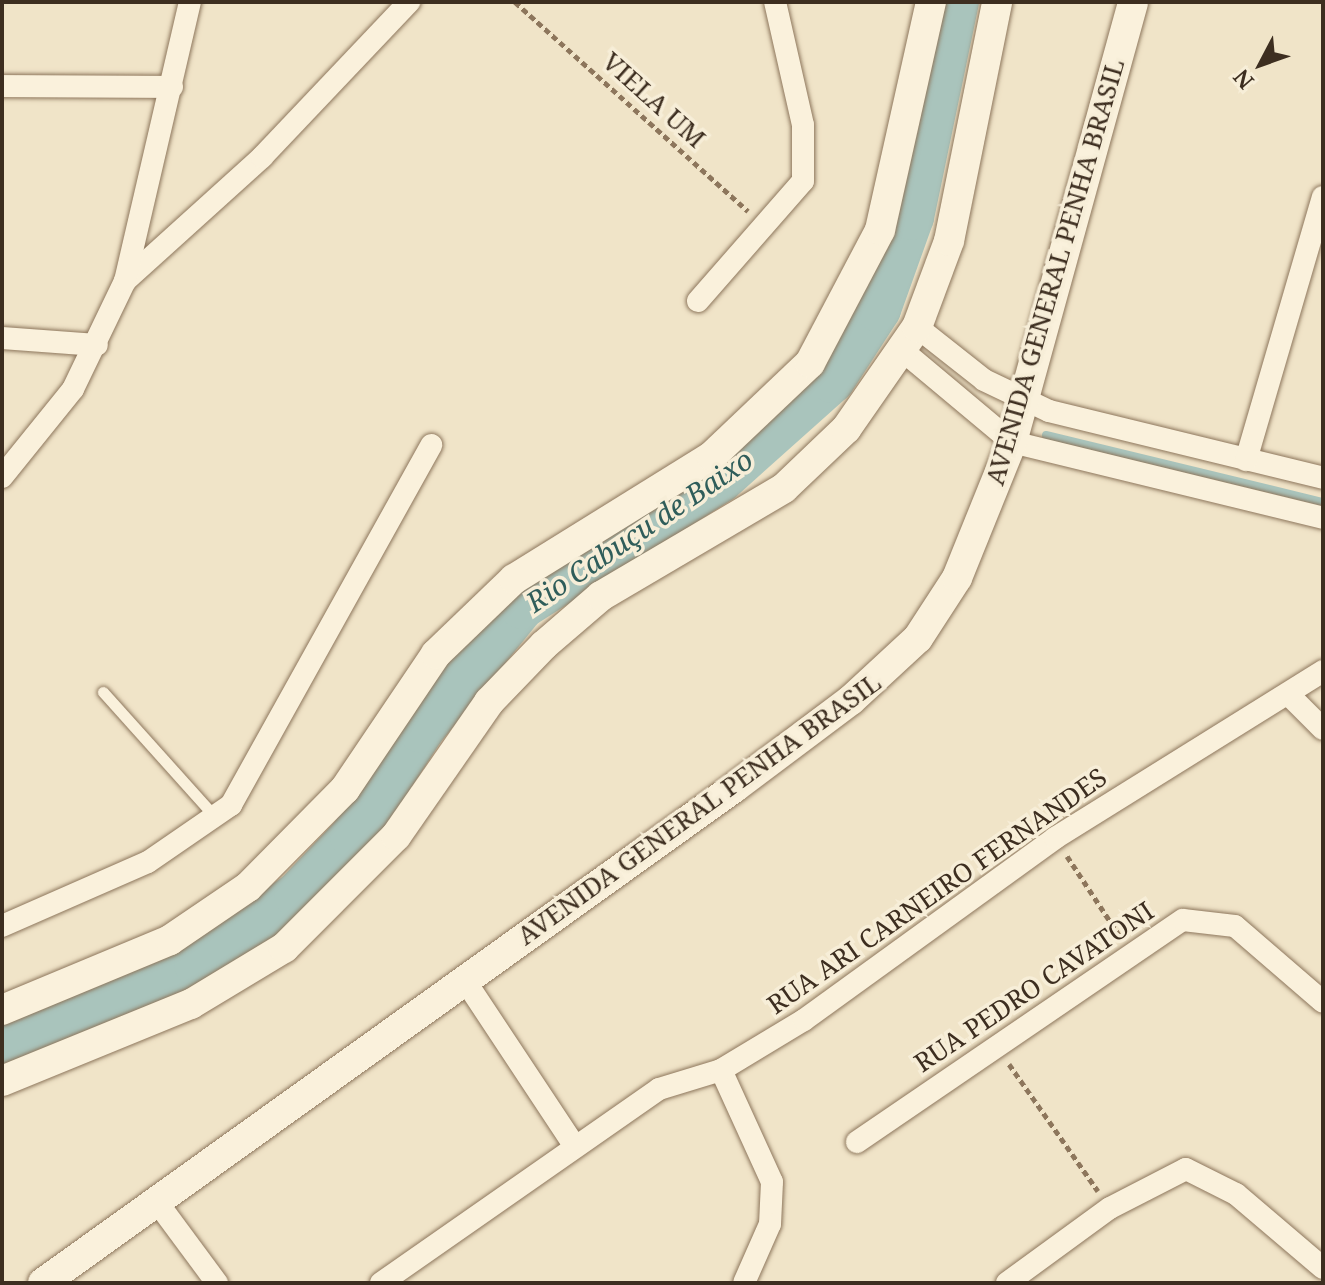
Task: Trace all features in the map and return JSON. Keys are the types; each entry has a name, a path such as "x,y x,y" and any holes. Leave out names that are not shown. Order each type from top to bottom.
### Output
{"main road":[{"path":"2,1010 170,940 248,887 345,789 436,654 514,579 712,456 810,363 880,230 931,2"},
{"path":"2,1081 191,1004 303,933 396,836 489,702 544,645 601,596 784,488 846,429 910,339 949,241 997,2"},
{"name":"AVENIDA GENERAL PENHA BRASIL","path":"43,1283 892,666 942,607 1012,442 1133,2"}],"street":[{"path":"2,477 73,389 97,345 125,281 190,2"},
{"path":"125,281 262,157 409,2"},
{"path":"698,301 767,228 803,181 806,161 775,2"},
{"path":"2,86 172,87"},
{"path":"1246,460 1323,197"},
{"path":"2,338 97,345"},
{"path":"910,339 1022,399 1323,478"},
{"path":"910,339 1012,442 1323,518"},
{"path":"2,926 134,869 217,819 246,784 431,445"},
{"name":"RUA ARI CARNEIRO FERNANDES","path":"381,1283 574,1145 659,1089 721,1070 881,969 1055,838 1323,671"},
{"path":"1288,694 1323,729"},
{"name":"RUA PEDRO CAVATONI","path":"857,1142 1131,952 1183,920 1218,920 1323,1002"},
{"path":"464,979 574,1145"},
{"path":"721,1070 772,1182 770,1224 744,1283"},
{"path":"1007,1283 1110,1208 1186,1169 1236,1194 1323,1268"},
{"path":"157,1202 217,1283"}],"lane":[{"path":"103,692 217,819"}],"path":[{"name":"VIELA UM","path":"515,2 767,228"},
{"path":"1055,838 1131,952"},
{"path":"996,1045 1110,1208"}],"waterway":[{"name":"Rio Cabuçu de Baixo","path":"2,1047 197,964 297,895 353,836 421,730 522,606 720,480 832,380 878,309 911,217 956,2"},
{"path":"1046,435 1323,502"}]}
